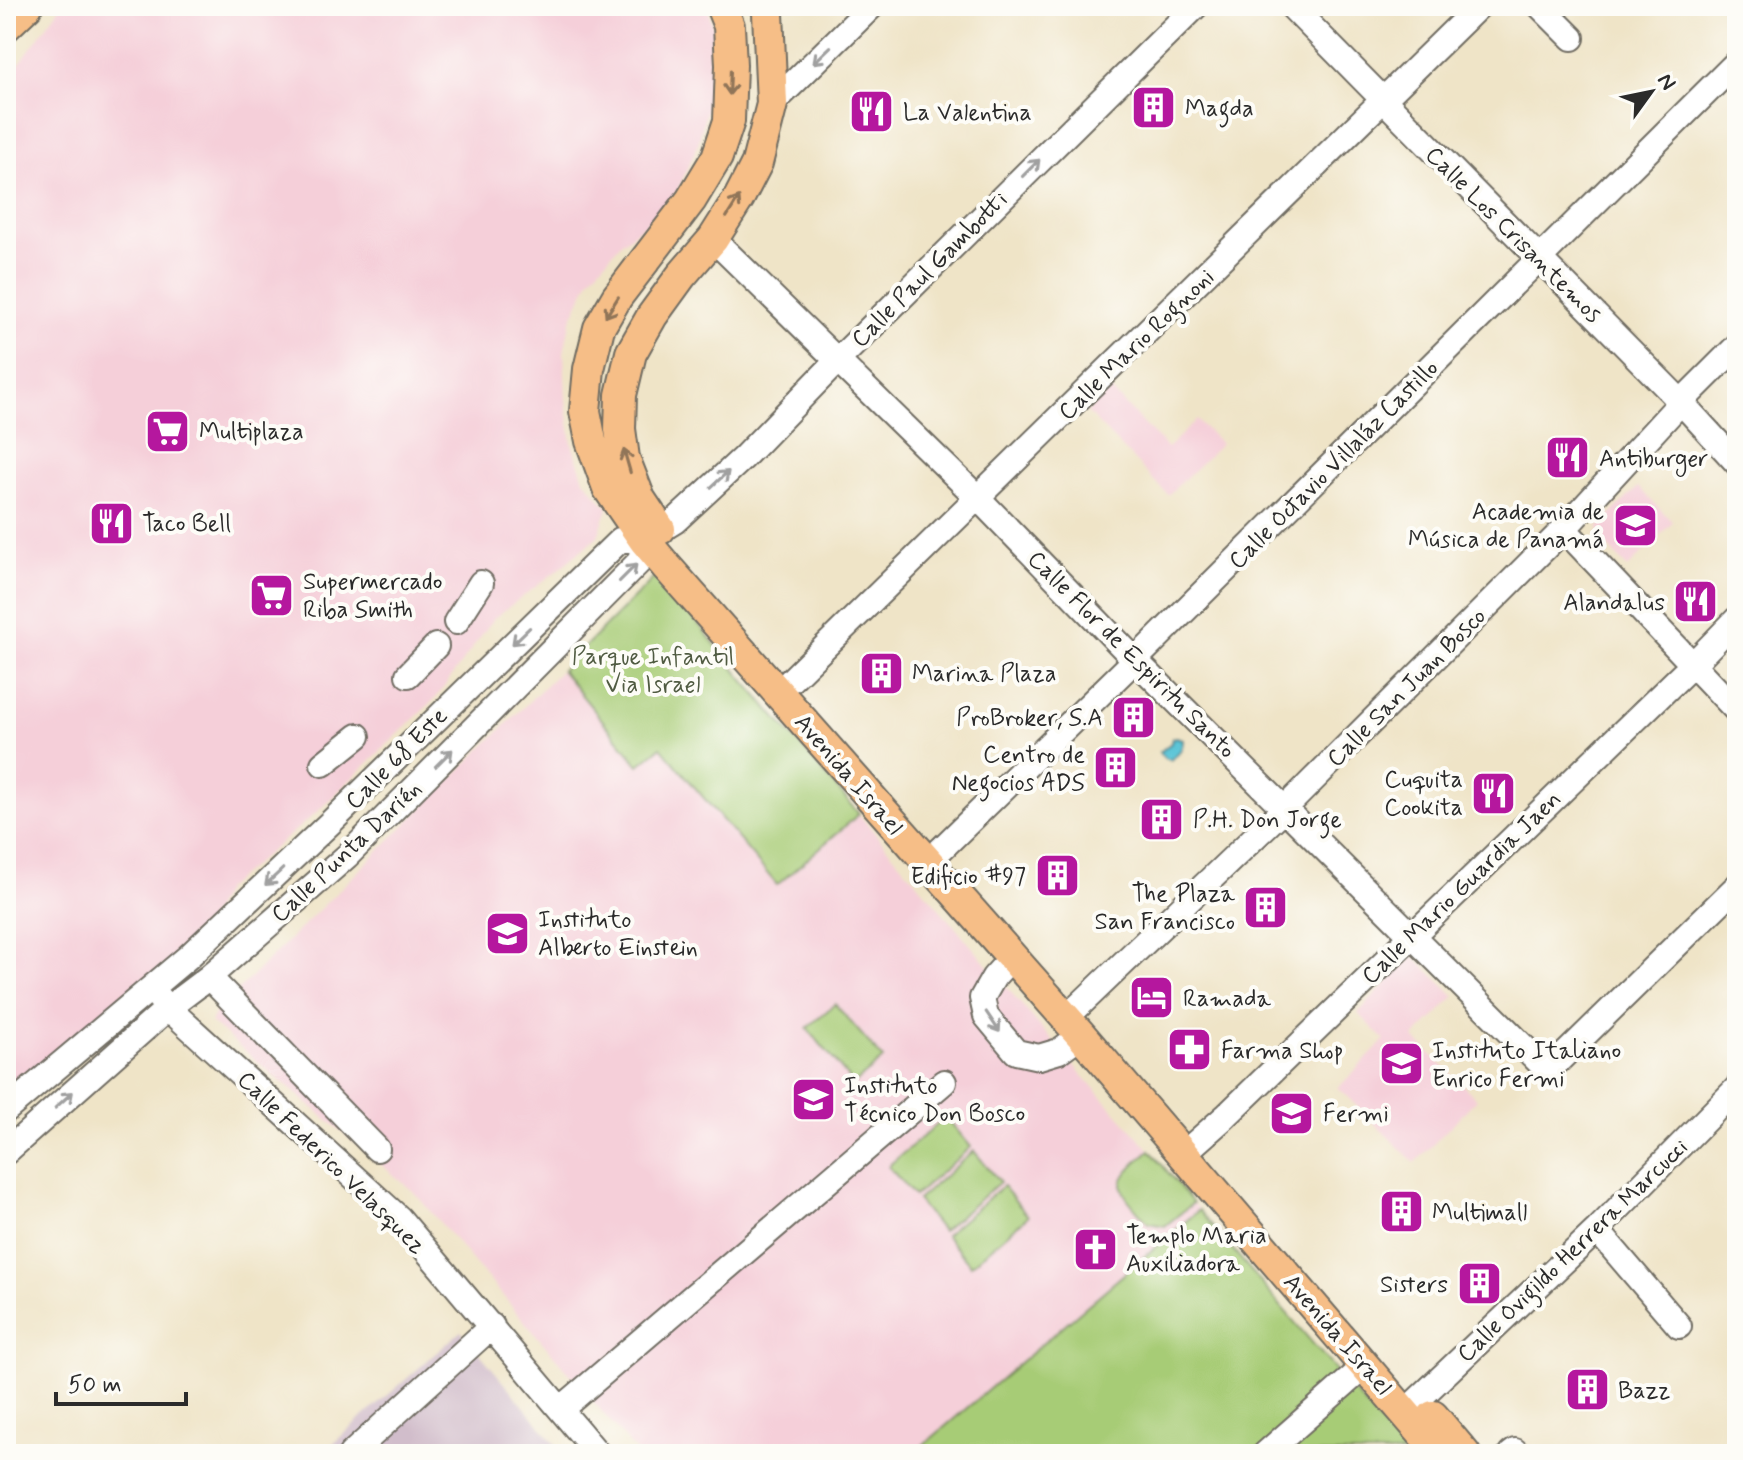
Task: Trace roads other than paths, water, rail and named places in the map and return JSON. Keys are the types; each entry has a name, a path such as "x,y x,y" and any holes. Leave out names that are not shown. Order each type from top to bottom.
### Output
{"main road":[{"path":"6,26 27,6"},
{"name":"Avenida Israel","path":"721,6 729,26 729,121 717,157 691,200 617,297 599,328 589,369 585,411 591,441 608,488 791,680 1012,957 1076,1020"},
{"name":"Avenida Israel","path":"766,6 772,104 757,163 713,239 652,316 631,353 621,395 620,429 624,458 652,535 1412,1406 1440,1454"},
{"name":"Avenida Israel","path":"1190,1148 1365,1366 1465,1454"}],"street":[{"path":"772,104 872,6"},
{"name":"Calle Paul Gambotti","path":"652,535 675,521 743,458 1196,6"},
{"name":"Calle Los Crisantemos","path":"1291,6 1681,402 1737,463"},
{"name":"Calle Mario Rognoni","path":"791,680 1479,6"},
{"path":"1540,6 1572,38"},
{"name":"Calle Octavio Villaláz Castillo","path":"934,857 1737,62"},
{"name":"Calle Flor de Espiritu Santo","path":"713,239 978,498 1135,660 1548,1071 1737,886"},
{"name":"Calle San Juan Bosco","path":"1012,957 994,977 982,998 986,1016 1016,1052 1039,1057 1059,1051 1076,1020 1564,529 1737,346"},
{"path":"1564,529 1737,711"},
{"name":"Calle 68 Este","path":"150,988 188,957 330,823 620,540 652,535"},
{"name":"Calle Punta Darién","path":"6,1152 168,1008 209,977 347,856 640,561 652,535"},
{"path":"456,622 481,583"},
{"path":"553,605 574,627"},
{"name":"Calle Mario Guardia Jaen","path":"1190,1148 1737,619"},
{"path":"408,675 436,646"},
{"path":"323,764 358,736"},
{"path":"209,977 377,1149"},
{"path":"6,1110 150,988"},
{"name":"Calle Federico Velasquez","path":"150,988 168,1008 399,1218 598,1454"},
{"path":"561,1409 944,1082"},
{"name":"Calle Ovigildo Herrera Marcucci","path":"1412,1406 1597,1230 1737,1088"},
{"path":"1597,1230 1679,1326"},
{"path":"351,1454 492,1326"},
{"path":"1265,1454 1365,1366"},
{"path":"1511,1454 1515,1451 1517,1454"}],"water":[{"path":"1176,737 1183,739 1180,751 1170,760 1164,758 1160,752"}],"place":[{"name":"Magda","path":"1154,108"},
{"name":"La Valentina","path":"872,112"},
{"name":"Multiplaza","path":"168,431"},
{"name":"Antiburger","path":"1568,458"},
{"name":"Taco Bell","path":"111,523"},
{"name":"Academia de Música de Panamá","path":"1635,525"},
{"name":"Supermercado Riba Smith","path":"272,595"},
{"name":"Alandalus","path":"1696,602"},
{"name":"Marina Plaza","path":"881,673"},
{"name":"ProBroker, S.A","path":"1134,717"},
{"name":"Centro de Negocios ADS","path":"1116,768"},
{"name":"Cuquita Cookita","path":"1494,793"},
{"name":"P.H. Don Jorge","path":"1162,819"},
{"name":"Edificio #97","path":"1057,876"},
{"name":"The Plaza San Francisco","path":"1266,907"},
{"name":"Instituto Alberto Einstein","path":"507,933"},
{"name":"Ramada","path":"1152,998"},
{"name":"Farma Shop","path":"1190,1050"},
{"name":"Instituto Italiano Enrico Fermi","path":"1401,1064"},
{"name":"Instituto Técnico Don Bosco","path":"813,1099"},
{"name":"Fermi","path":"1292,1113"},
{"name":"Multimall","path":"1401,1212"},
{"name":"Templo Maria Auxiliadora","path":"1095,1249"},
{"name":"Sisters","path":"1479,1284"},
{"name":"Bazz","path":"1587,1390"}],"park label":[{"name":"Parque Infantil Via Israel","path":"653,670"}]}
